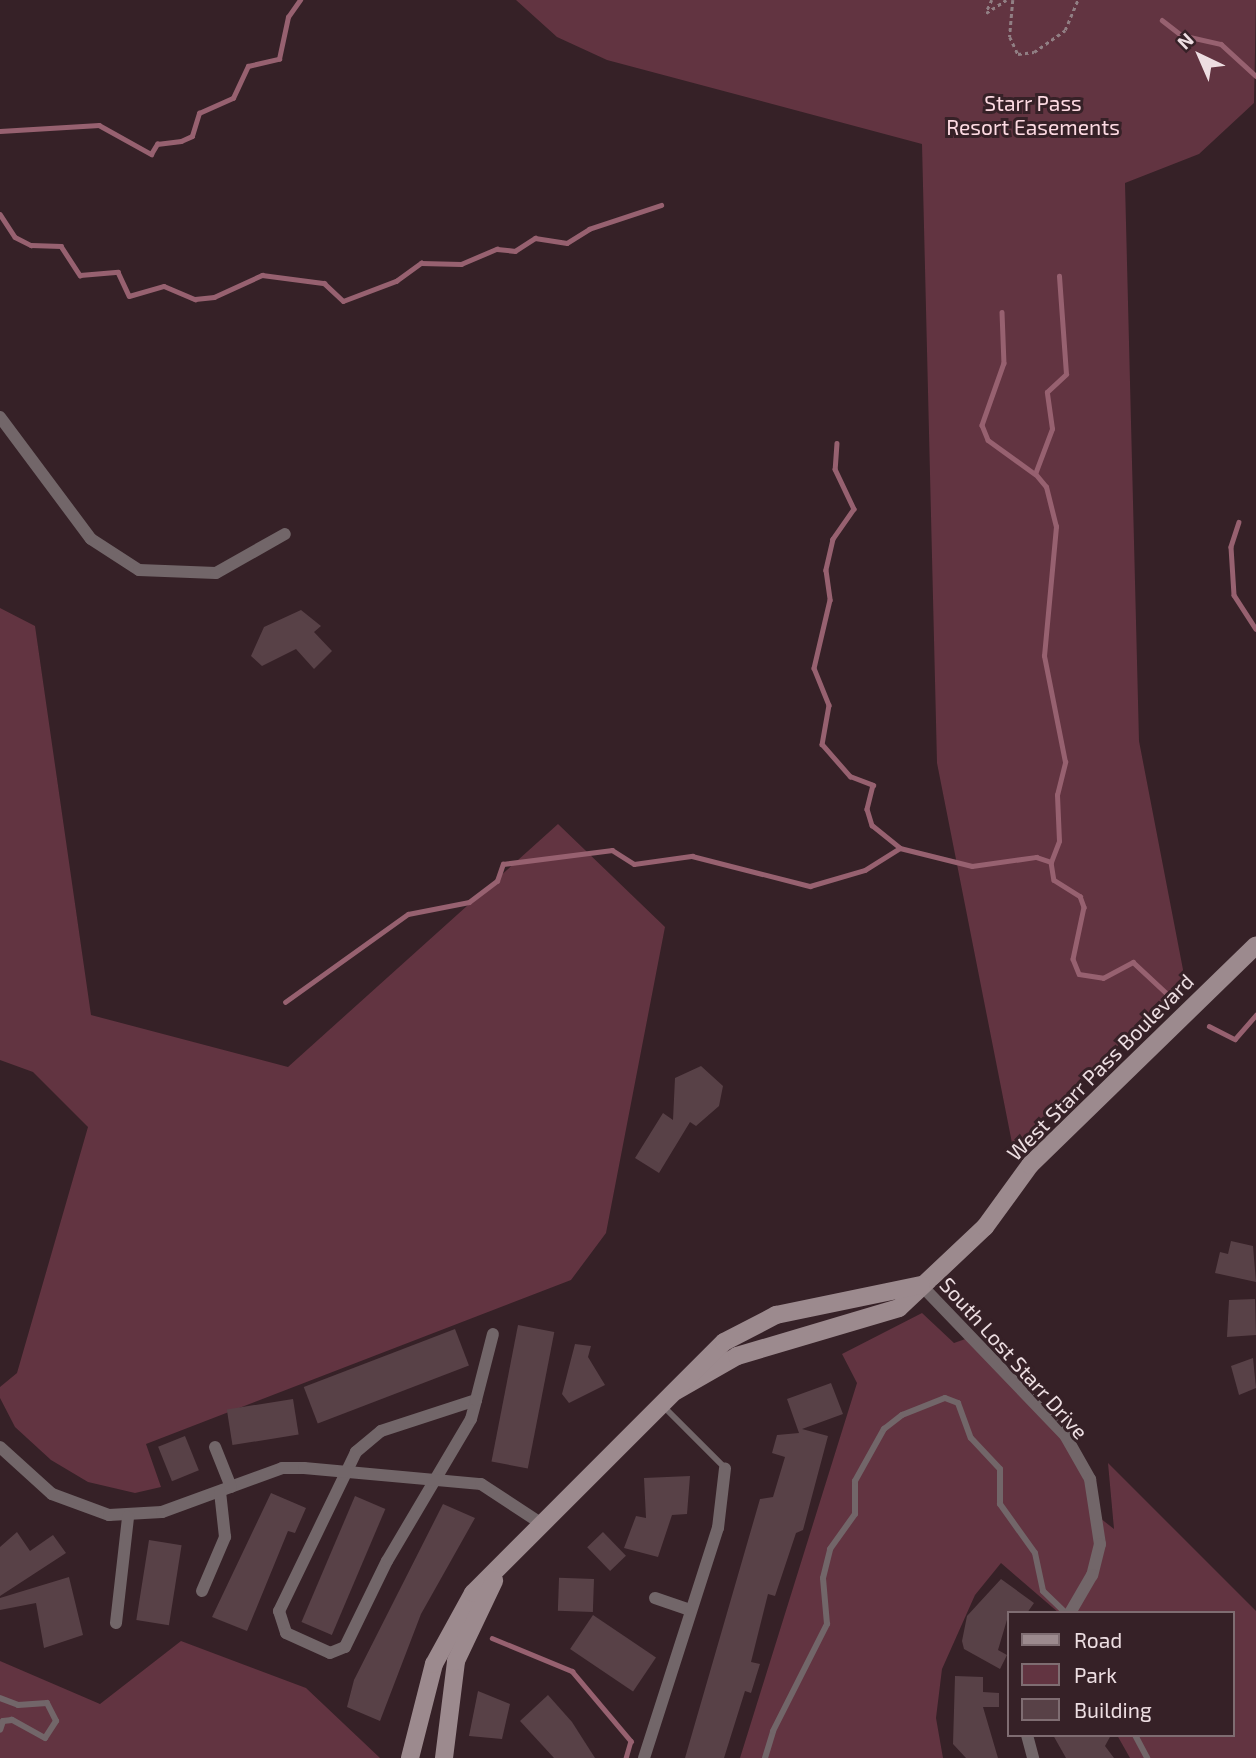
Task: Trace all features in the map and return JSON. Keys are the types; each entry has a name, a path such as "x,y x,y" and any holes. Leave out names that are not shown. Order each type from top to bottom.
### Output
{"street":[{"path":"0,417 91,539 131,566 176,576 216,573 285,534"},
{"name":"West Starr Pass Boulevard","path":"676,1391 737,1356 899,1308 985,1227 1030,1165 1256,945"},
{"name":"West Starr Pass Boulevard","path":"410,1758 418,1710 443,1640 473,1593 724,1342 776,1315 921,1285"},
{"name":"South Lost Starr Drive","path":"921,1285 1065,1435 1090,1479 1100,1544 1092,1575 1069,1611"},
{"path":"476,1400 381,1431 342,1472 279,1611 286,1633 330,1653 345,1647 476,1400 493,1334"},
{"path":"0,1447 52,1494 128,1517 226,1489 282,1468 437,1478 495,1488 542,1524"},
{"path":"202,1591 225,1536 226,1489 215,1447"},
{"path":"644,1758 718,1528 725,1468"},
{"path":"116,1623 128,1517"},
{"name":"West Starr Pass Boulevard","path":"444,1758 456,1661 510,1554"},
{"path":"654,1598 690,1610"},
{"path":"1028,1737 1033,1758"}],"lane":[{"path":"765,1758 827,1624 824,1578 830,1549 855,1514 855,1481 884,1429 902,1415 945,1398 958,1403 971,1438 1000,1469 1000,1504 1035,1553 1043,1591 1066,1611"},
{"path":"662,1404 725,1468"},
{"path":"0,1698 18,1705 47,1703 56,1721 45,1738 12,1720 3,1721 0,1730"},
{"path":"1136,1737 1147,1758"}],"path":[{"path":"992,0 986,13 1006,0"},
{"path":"1013,0 1010,37 1018,54 1034,52 1065,30 1078,0"}],"green space":[{"name":"Starr Pass Resort Easements","path":"516,0 1256,0 1254,103 1199,154 1125,183 1139,741 1185,980 1013,1148 937,763 922,144 607,60 557,37"},
{"path":"0,608 35,626 91,1015 288,1067 558,824 665,927 606,1233 571,1280 146,1444 161,1487 135,1493 88,1482 51,1460 15,1427 0,1398 0,1387 17,1373 88,1127 33,1072 0,1060"},
{"path":"922,1313 954,1343 971,1337 1065,1435 1100,1518 1114,1529 1108,1463 1256,1611 1256,1758 1130,1758 1118,1737 1235,1737 1235,1611 1057,1611 1001,1563 975,1595 942,1669 936,1718 943,1758 740,1758 857,1383 842,1354"},
{"path":"181,1641 306,1688 380,1758 0,1758 0,1661 100,1704"}],"building":[{"path":"301,610 321,626 314,632 332,651 314,669 296,649 262,666 251,656 264,627"},
{"path":"701,1066 723,1086 719,1106 696,1126 690,1122 659,1173 635,1158 663,1113 673,1120 675,1078"},
{"path":"1231,1241 1253,1246 1256,1282 1215,1273 1220,1252 1228,1254"},
{"path":"1255,1299 1256,1335 1227,1337 1229,1300"},
{"path":"518,1325 554,1332 528,1469 491,1461"},
{"path":"455,1329 469,1365 318,1423 304,1387"},
{"path":"575,1344 591,1346 588,1357 605,1385 569,1403 562,1394"},
{"path":"1253,1358 1256,1388 1239,1395 1231,1366"},
{"path":"831,1383 843,1414 802,1429 828,1436 803,1530 796,1533 775,1596 768,1594 751,1662 760,1664 751,1693 745,1691 724,1758 685,1758 760,1499 773,1497 785,1457 772,1453 777,1435 799,1433 787,1399"},
{"path":"293,1399 299,1435 232,1445 227,1409"},
{"path":"185,1436 199,1470 172,1481 158,1447"},
{"path":"690,1476 687,1514 672,1515 658,1557 624,1548 636,1516 646,1518 644,1478"},
{"path":"271,1493 306,1508 295,1533 288,1531 247,1631 212,1617"},
{"path":"355,1496 385,1509 332,1635 301,1622"},
{"path":"443,1504 475,1518 421,1614 380,1721 347,1707 354,1680"},
{"path":"17,1532 30,1551 53,1535 66,1553 0,1596 0,1547"},
{"path":"603,1532 626,1556 610,1571 587,1547"},
{"path":"149,1540 182,1545 169,1625 136,1620"},
{"path":"69,1577 83,1635 44,1648 36,1603 0,1610 0,1598"},
{"path":"559,1578 594,1579 593,1612 558,1611"},
{"path":"1001,1579 1034,1603 1028,1611 1007,1611 998,1650 1007,1655 1000,1669 964,1649 962,1641 967,1616"},
{"path":"593,1615 656,1657 633,1691 570,1649"},
{"path":"955,1676 983,1677 983,1692 999,1693 999,1707 983,1707 998,1758 966,1758 953,1744"},
{"path":"478,1691 510,1704 502,1739 469,1736"},
{"path":"548,1695 572,1722 595,1758 554,1758 520,1721"},
{"path":"1054,1737 1110,1737 1105,1746 1114,1758 1066,1758"}],"waterway":[{"path":"0,131 99,125 151,154 157,144 181,141 192,136 199,113 233,98 248,66 279,59 288,17 300,0"},
{"path":"1162,20 1181,35 1221,44 1256,76"},
{"path":"0,214 15,237 31,245 61,246 80,275 118,272 129,296 164,286 195,299 214,297 262,275 324,283 343,301 396,281 421,263 461,264 497,249 515,251 535,238 567,243 589,229 661,205"},
{"path":"1051,862 1059,841 1057,795 1065,762 1044,656 1056,527 1046,487 1035,474 1052,429 1047,392 1066,374 1059,276"},
{"path":"1002,312 1004,363 982,425 988,440 1035,474"},
{"path":"837,443 835,469 854,509 833,539 826,570 830,600 814,668 829,705 822,744 850,776 873,785 867,809 872,825 900,848"},
{"path":"1239,522 1231,547 1234,595 1256,629"},
{"path":"285,1002 408,914 469,902 497,881 503,864 612,850 634,864 692,856 810,886 865,870 900,848 972,866 1036,857 1051,862 1054,880 1080,896 1084,907 1073,959 1079,974 1103,978 1133,962 1175,1001"},
{"path":"1209,1026 1235,1039 1256,1015"},
{"path":"492,1638 572,1671 631,1741 626,1758"}]}
